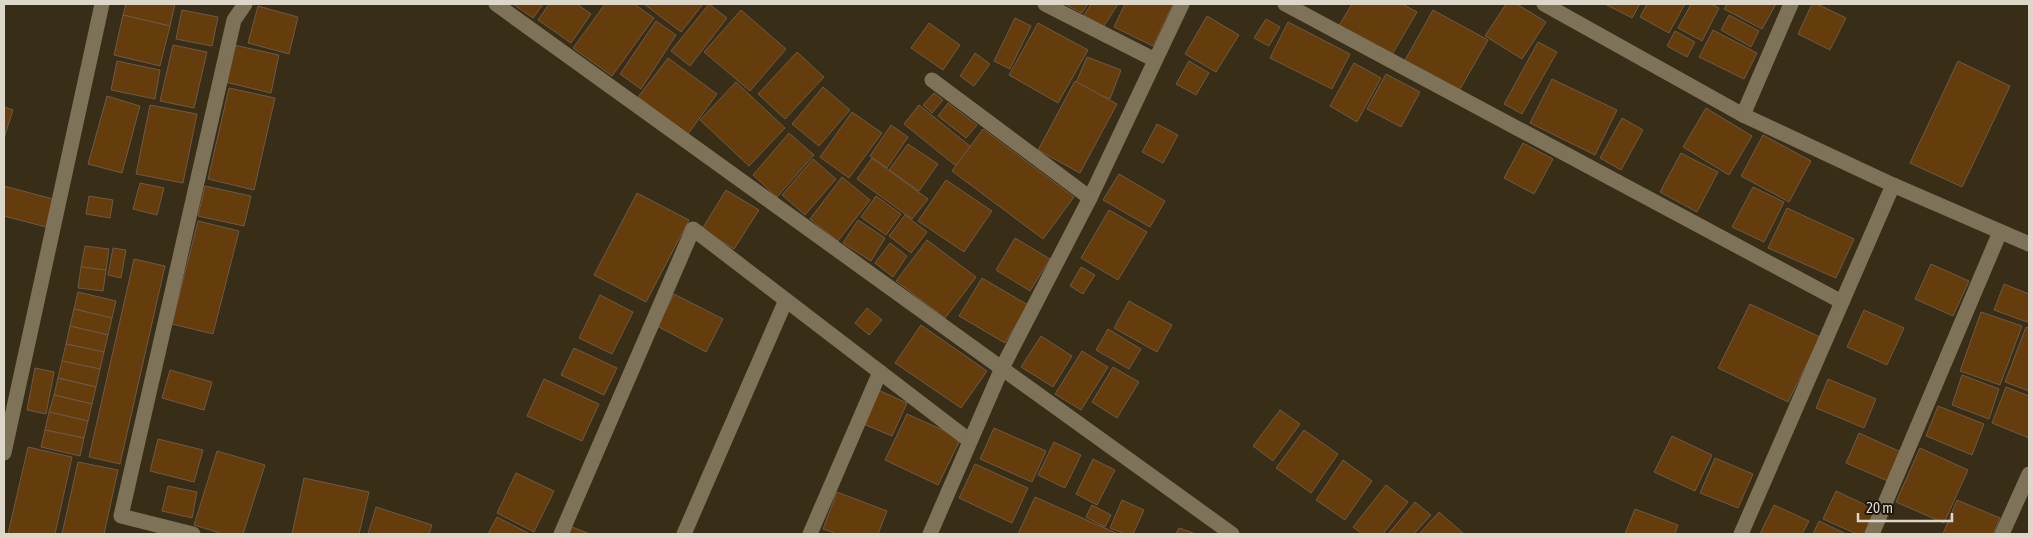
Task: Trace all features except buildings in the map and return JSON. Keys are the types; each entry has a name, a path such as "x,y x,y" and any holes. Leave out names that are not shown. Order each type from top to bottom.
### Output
{"street":[{"path":"4,453 7,420 102,4"},
{"path":"193,534 121,516 234,20 245,4"},
{"path":"496,4 1232,534"},
{"path":"1045,4 1155,60"},
{"path":"930,534 1002,368 1090,198 1182,4"},
{"path":"1285,4 1842,302"},
{"path":"1544,4 1743,115 1893,185 2029,244"},
{"path":"1743,115 1791,4"},
{"path":"932,80 1090,198"},
{"path":"1741,534 1893,185"},
{"path":"561,534 693,229 970,442"},
{"path":"1872,534 2000,232"},
{"path":"684,534 786,300"},
{"path":"810,534 880,372"},
{"path":"2002,534 2029,474"}]}
